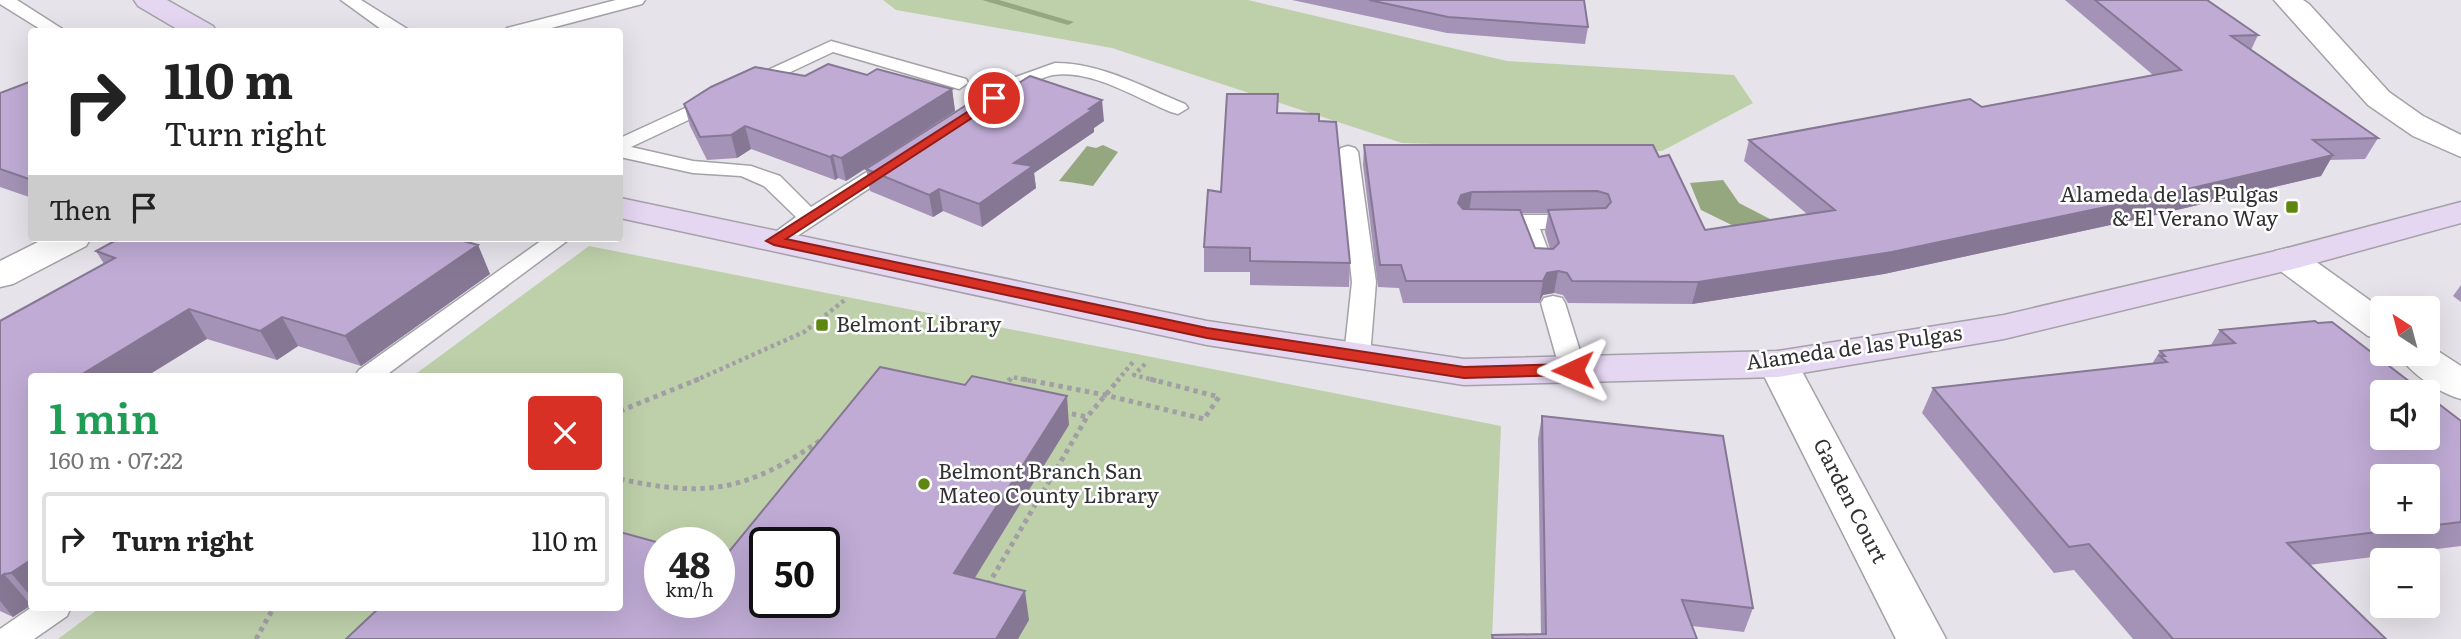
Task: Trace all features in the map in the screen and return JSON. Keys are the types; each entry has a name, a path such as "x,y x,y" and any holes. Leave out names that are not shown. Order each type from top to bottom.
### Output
{"main road":[{"path":"147,0 189,28"},
{"name":"Alameda de las Pulgas","path":"623,209 1207,333 1464,372 1778,363 2004,327 2288,259 2461,212"}],"street":[{"path":"2287,0 2301,10 2368,89 2414,125 2461,147"},
{"path":"0,276 66,242"},
{"path":"2288,259 2370,318"},
{"name":"Garden Court","path":"1778,363 1921,639"},
{"path":"2434,366 2461,386"}],"lane":[{"path":"5,0 51,28"},
{"path":"350,0 394,28"},
{"path":"528,28 636,0"},
{"path":"623,144 831,46 959,83"},
{"path":"943,131 1011,87 1037,74 1058,68 1096,76 1178,108"},
{"path":"623,152 693,167 744,170 772,181 809,218"},
{"path":"1348,152 1364,282 1357,356"},
{"path":"774,241 909,153"},
{"path":"1527,222 1541,263"},
{"path":"1469,223 1593,222"},
{"path":"372,373 554,242"},
{"path":"1553,303 1573,370"},
{"path":"9,639 50,611"}],"path":[{"path":"623,410 748,359 804,332 846,299"},
{"path":"981,583 990,585 1087,417 1133,362"},
{"path":"995,398 1012,377 1105,395 1205,419 1219,397 1133,375 1145,364"},
{"path":"1060,411 1087,417"},
{"path":"623,480 656,488 709,491 760,480 793,461 827,435"},
{"path":"256,639 272,611"}],"shaded area":[{"path":"883,0 1248,0 1507,61 1734,75 1753,103 1662,151 1402,143 1112,48 896,10"},
{"path":"1103,145 1118,152 1093,186 1059,181 1087,146 1096,148"},
{"path":"1723,180 1739,203 1770,219 1748,233 1701,210 1690,183"},
{"path":"589,246 1501,426 1492,639 58,639 96,611 623,611 623,373 417,373"}],"building":[{"path":"1369,0 1584,0 1588,27 1448,17"},
{"path":"2095,0 2207,0 2258,35 2231,36 2378,138 2313,140 2333,155 2158,196 1892,252 1698,282 1572,281 1567,273 1558,271 1547,273 1543,281 1406,281 1401,265 1380,265 1364,145 1653,145 1659,157 1669,155 1705,230 1835,210 1749,140 1970,99 1982,107 2181,70","holes":["1597,191 1608,194 1611,202 1606,208 1548,210 1559,243 1553,249 1535,248 1520,210 1463,209 1458,203 1461,195 1472,192"]},
{"path":"828,64 867,75 877,69 952,89 841,158 833,155 830,157 745,126 731,135 700,137 684,104 711,87 755,67 805,76"},
{"path":"1030,76 1102,100 1089,109 1092,110 1014,163 1033,166 979,204 939,189 929,195 866,169 979,97 991,100"},
{"path":"28,82 28,179 0,169 0,93"},
{"path":"1227,94 1278,94 1277,113 1319,114 1319,121 1336,122 1350,263 1250,261 1250,248 1204,247 1208,190 1221,192"},
{"path":"113,242 467,242 478,245 345,336 282,317 260,331 189,309 84,373 28,373 28,562 0,577 0,321 115,258 96,251"},
{"path":"2315,321 2332,322 2370,351 2370,366 2389,366 2407,380 2370,380 2370,450 2440,450 2440,405 2461,421 2461,522 2440,525 2440,464 2370,464 2370,533 2287,543 2386,639 2173,639 2089,544 2069,547 1933,388 2167,362 2160,356 2165,356 2160,351 2235,343 2220,330"},
{"name":"Belmont Branch San Mateo County Library","path":"880,367 965,385 972,376 1067,396 954,573 1025,591 996,639 346,639 376,611 623,611 623,533 644,539 644,618 735,618 735,544 749,527 749,618 840,618 840,527 749,527"},
{"path":"1542,416 1723,436 1753,608 1682,600 1697,639 1493,639 1492,635 1546,634"}],"waterway":[{"path":"987,0 1068,22"}],"place":[{"name":"Alameda de las Pulgas & El Verano Way","path":"2292,207"},
{"name":"Belmont Library","path":"822,325"},
{"name":"Belmont Branch San Mateo County Library","path":"924,484"}],"route":[{"path":"994,98 774,241 1207,333 1464,372 1573,370"}]}
